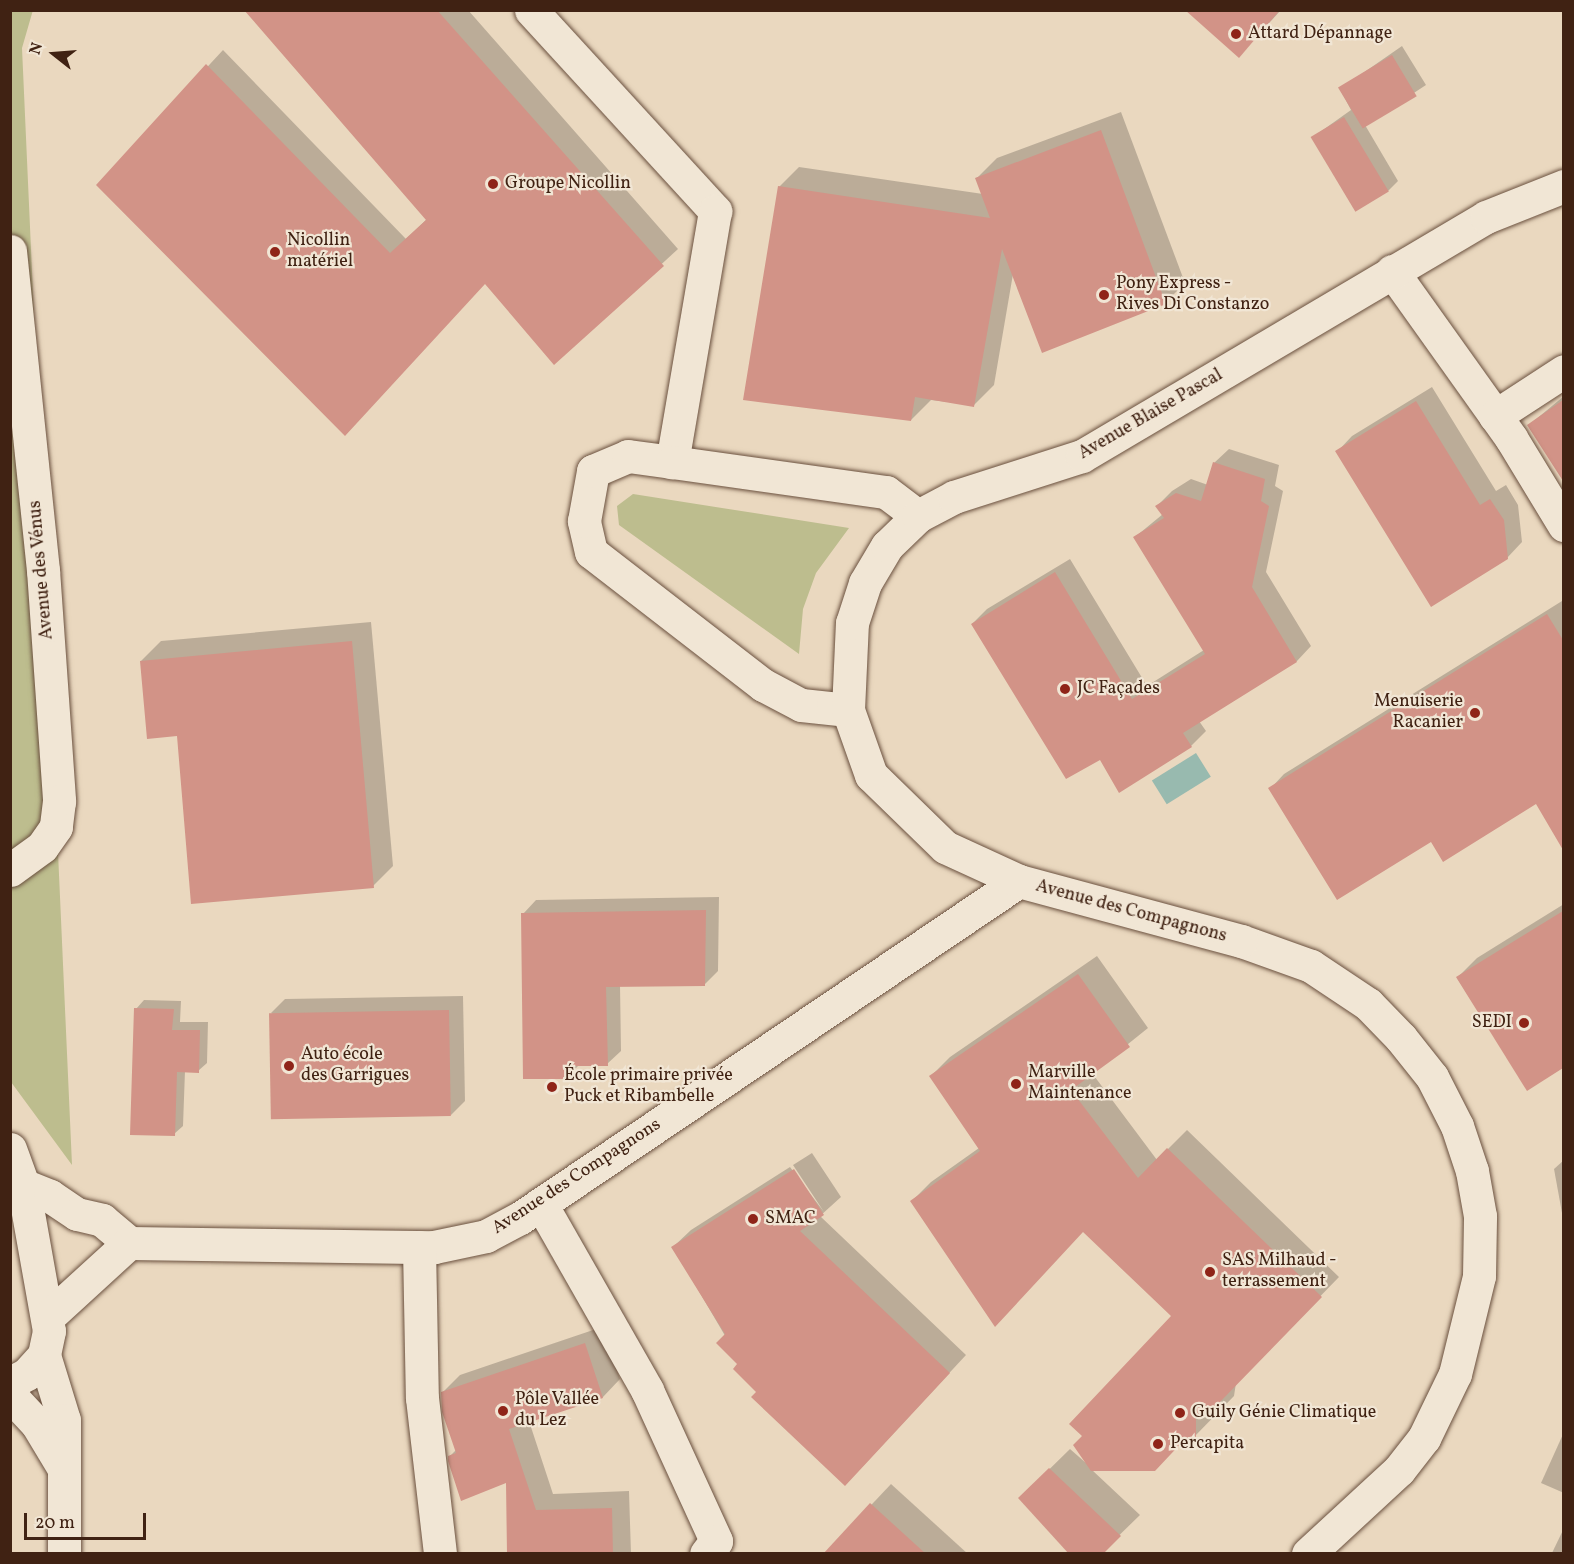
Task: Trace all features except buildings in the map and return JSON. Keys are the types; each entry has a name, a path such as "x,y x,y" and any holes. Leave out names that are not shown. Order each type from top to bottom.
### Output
{"street":[{"path":"531,10 715,211 672,462"},
{"name":"Avenue Blaise Pascal","path":"1019,881 945,847 897,805 871,775 848,710 852,623 864,583 887,546 918,516 954,497 1082,456 1486,217 1563,186"},
{"name":"Avenue des Vénus","path":"10,251 43,570 59,801 56,827 42,847 10,870"},
{"path":"1392,271 1495,416 1563,525"},
{"path":"1495,416 1563,371"},
{"path":"848,710 801,705 763,685 591,552 584,521 593,471 628,456 672,462 886,492 918,516"},
{"name":"Avenue des Compagnons","path":"129,1243 419,1247 486,1236 541,1204 1019,881 1241,941 1311,966 1368,1004 1401,1038 1432,1077 1457,1126 1472,1171 1480,1216 1479,1276 1455,1374 1424,1438 1399,1470 1308,1554"},
{"path":"14,1163 77,1214 102,1220 129,1243 49,1316"},
{"path":"14,1163 49,1316 44,1355 63,1409 64,1554"},
{"path":"541,1204 647,1390 716,1541 705,1554"},
{"path":"419,1247 422,1398 440,1554"},
{"path":"10,1383 27,1374 44,1355"},
{"path":"10,1395 37,1424 64,1469"}],"green space":[{"path":"33,10 22,48 72,1165 11,1082 10,11"},
{"path":"633,494 849,528 816,573 803,609 799,654 619,525 617,506"}],"water":[{"path":"1196,753 1211,777 1167,804 1152,781"}],"place":[{"name":"Attard Dépannage","path":"1236,34"},
{"name":"Groupe Nicollin","path":"493,184"},
{"name":"Nicollin matériel","path":"275,252"},
{"name":"Pony Express - Rives Di Constanzo","path":"1104,295"},
{"name":"JC Façades","path":"1065,689"},
{"name":"Menuiserie Racanier","path":"1475,713"},
{"name":"SEDI","path":"1524,1023"},
{"name":"Auto école des Garrigues","path":"289,1066"},
{"name":"Marville Maintenance","path":"1016,1084"},
{"name":"École primaire privée Puck et Ribambelle","path":"552,1087"},
{"name":"SMAC","path":"753,1219"},
{"name":"SAS Milhaud - terrassement","path":"1210,1272"},
{"name":"Pôle Vallée du Lez","path":"503,1411"},
{"name":"Guily Génie Climatique","path":"1180,1413"},
{"name":"Percapita","path":"1158,1444"}]}
